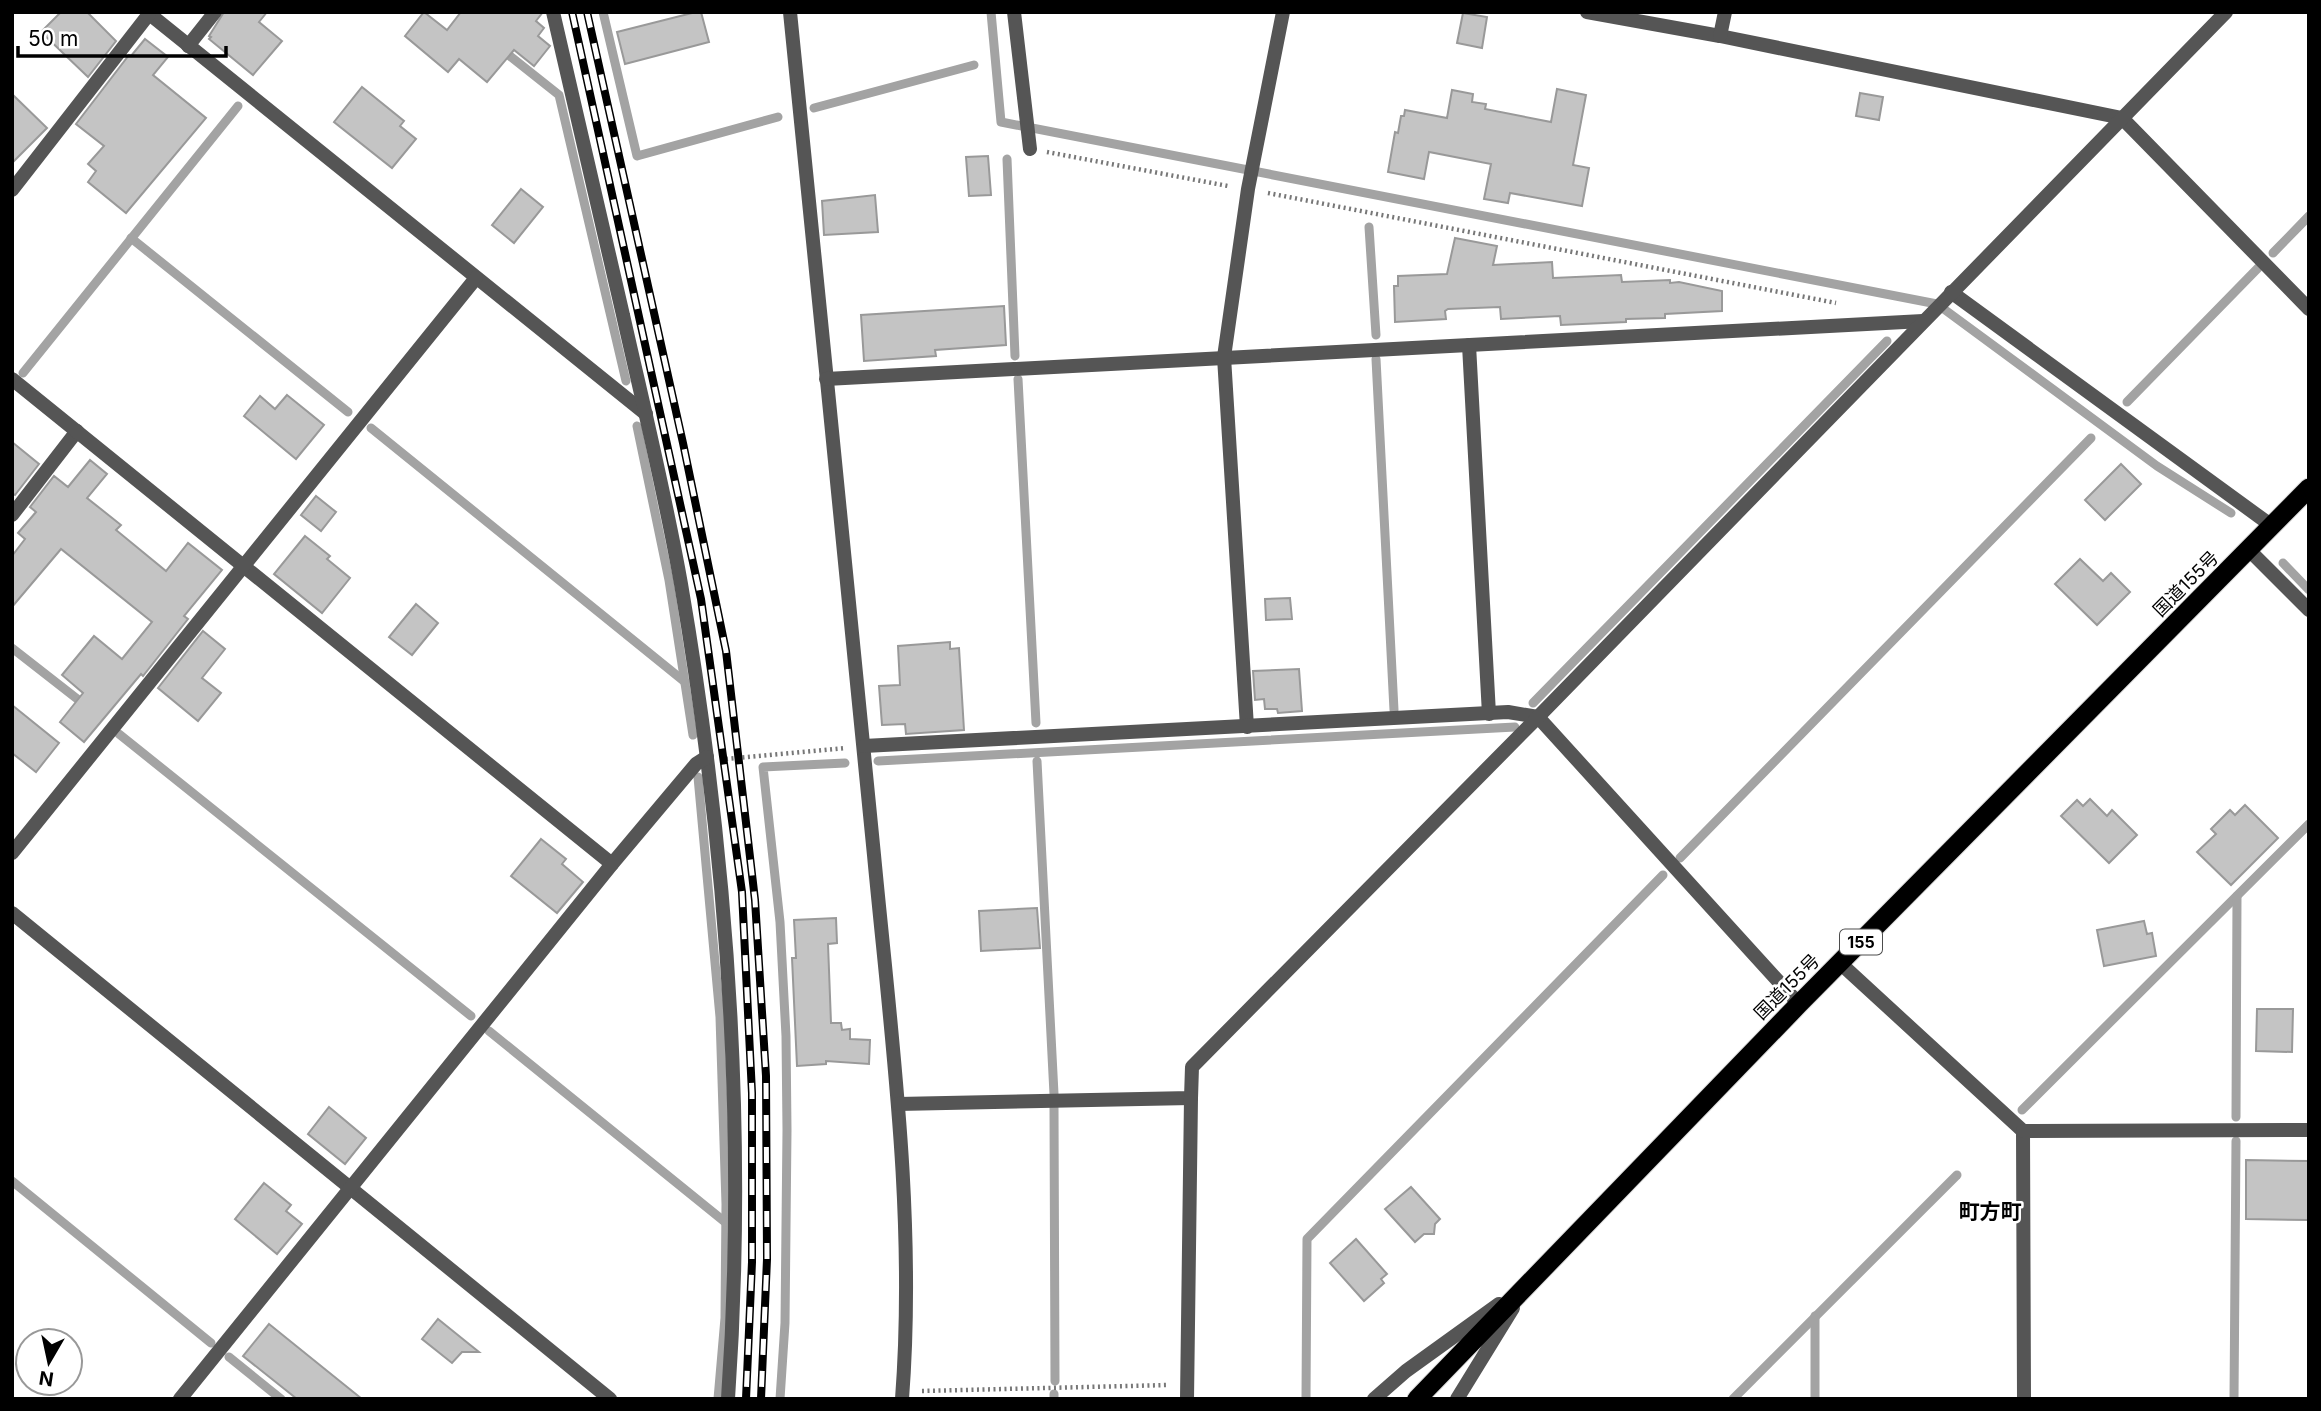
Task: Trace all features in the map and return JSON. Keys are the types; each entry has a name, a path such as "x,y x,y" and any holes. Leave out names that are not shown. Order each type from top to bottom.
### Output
{"highway":[{"name":"国道155号","path":"1417,1399 1798,1004 2309,488"}],"street":[{"path":"188,46 215,12"},
{"path":"553,12 646,414 681,582 707,757 726,940 731,1042 734,1271 727,1399"},
{"path":"790,12 898,1104 908,1280 902,1395"},
{"path":"1014,12 1030,144"},
{"path":"1247,727 1224,357 1248,190 1283,12"},
{"path":"1587,12 1720,36 2122,118 2309,309"},
{"path":"1720,36 1725,12"},
{"path":"1187,1392 1192,1067 1538,718 2226,12"},
{"path":"12,190 148,13 646,414"},
{"path":"12,853 476,278"},
{"path":"1950,294 2272,526"},
{"path":"826,379 1923,321"},
{"path":"1469,345 1489,713"},
{"path":"12,379 612,864"},
{"path":"12,515 77,431"},
{"path":"2249,550 2309,610"},
{"path":"864,747 1508,712 1538,718 1798,1004"},
{"path":"180,1399 612,864 696,764 707,757"},
{"path":"12,913 610,1399"},
{"path":"1840,963 2023,1131 2309,1130"},
{"path":"898,1104 1191,1098"},
{"path":"2023,1131 2024,1399"},
{"path":"1374,1399 1406,1371 1529,1283"},
{"path":"1457,1399 1529,1283"}],"path":[{"path":"1030,144 1248,190 1842,304"},
{"path":"707,757 724,759 864,747"},
{"path":"902,1395 1187,1392"}],"building":[{"path":"61,12 87,12 116,41 88,77 41,32"},
{"path":"224,12 267,12 259,22 282,41 253,75 209,39"},
{"path":"424,12 447,30 461,12 543,12 536,21 544,28 538,36 550,46 534,66 514,50 487,82 459,59 448,72 405,36"},
{"path":"701,12 709,42 625,64 617,32"},
{"path":"1463,13 1487,17 1482,48 1457,43"},
{"path":"145,39 168,57 153,75 206,118 126,213 88,182 96,171 88,164 104,146 76,124 129,55 131,56"},
{"path":"362,87 404,121 400,126 416,139 392,168 334,122"},
{"path":"1557,89 1586,95 1573,165 1589,168 1582,206 1510,193 1508,203 1484,199 1491,164 1429,152 1424,179 1388,172 1395,132 1398,133 1405,110 1447,118 1452,90 1473,94 1472,102 1486,104 1485,109 1551,122"},
{"path":"1860,93 1883,97 1879,120 1856,116"},
{"path":"12,94 47,128 12,163"},
{"path":"988,156 991,195 969,196 966,157"},
{"path":"521,189 543,207 514,243 492,225"},
{"path":"875,195 878,232 824,235 822,201"},
{"path":"1455,238 1497,246 1493,265 1552,262 1553,278 1621,275 1622,282 1670,280 1670,283 1679,282 1722,291 1722,311 1665,314 1665,318 1626,319 1626,322 1561,325 1560,316 1501,319 1500,307 1448,309 1445,311 1446,319 1395,322 1394,286 1398,286 1398,276 1447,274"},
{"path":"1004,306 1006,345 935,350 936,356 864,361 861,315"},
{"path":"287,395 324,425 296,459 244,416 260,396 275,409"},
{"path":"12,442 39,464 15,495 12,493"},
{"path":"90,460 107,474 87,498 121,525 116,530 166,571 188,543 222,570 184,616 188,619 143,676 141,674 84,742 60,722 83,693 62,675 94,636 122,659 152,622 61,549 12,607 12,556 25,539 18,533 36,512 30,507 54,476 68,487"},
{"path":"2121,464 2141,484 2105,520 2085,500"},
{"path":"316,496 336,512 321,531 301,515"},
{"path":"305,536 330,556 327,559 350,578 322,613 274,574"},
{"path":"2080,559 2103,581 2111,573 2130,592 2097,625 2055,584"},
{"path":"1290,598 1292,619 1266,620 1265,599"},
{"path":"416,604 438,623 412,655 389,637"},
{"path":"203,631 225,649 202,678 221,693 198,721 158,688"},
{"path":"950,642 950,649 959,648 964,730 906,734 905,724 882,725 879,686 900,685 898,646"},
{"path":"1299,669 1302,711 1278,713 1277,709 1265,709 1264,699 1255,700 1253,671"},
{"path":"12,705 59,743 36,772 12,753"},
{"path":"2090,799 2107,816 2112,810 2137,835 2109,863 2061,816 2077,800 2083,806"},
{"path":"2245,805 2278,838 2231,885 2197,852 2216,834 2211,829 2230,810 2235,815"},
{"path":"541,839 566,859 562,864 583,882 557,913 511,876"},
{"path":"1037,908 1040,948 981,951 979,911"},
{"path":"836,918 837,943 828,944 831,1023 841,1023 842,1030 850,1029 850,1039 870,1040 869,1064 826,1061 826,1064 797,1066 792,958 796,958 794,920"},
{"path":"2144,921 2147,934 2152,933 2156,956 2104,966 2097,930"},
{"path":"2257,1009 2293,1009 2292,1052 2256,1051"},
{"path":"329,1107 366,1138 345,1164 308,1134"},
{"path":"2246,1160 2309,1161 2309,1220 2246,1219"},
{"path":"264,1183 291,1205 286,1211 302,1224 277,1254 235,1219"},
{"path":"1411,1187 1440,1219 1435,1224 1434,1234 1424,1234 1415,1242 1385,1209"},
{"path":"1356,1239 1387,1274 1381,1279 1384,1283 1364,1301 1330,1263"},
{"path":"438,1319 479,1352 462,1352 452,1363 422,1339"},
{"path":"269,1324 362,1399 297,1399 243,1356"}],"waterway":[{"path":"603,12 637,156 778,117"},
{"path":"991,12 1001,122 1937,304 2157,466 2231,513"},
{"path":"501,49 559,95 626,381"},
{"path":"814,108 974,65"},
{"path":"23,373 238,106"},
{"path":"1007,159 1015,356"},
{"path":"2273,253 2309,216"},
{"path":"1369,227 1376,335"},
{"path":"131,238 348,412"},
{"path":"2127,402 2258,268"},
{"path":"1533,703 1887,341"},
{"path":"1376,359 1394,710"},
{"path":"1018,379 1036,723"},
{"path":"637,426 669,580 693,735"},
{"path":"371,428 685,682"},
{"path":"1680,858 2091,438"},
{"path":"2283,563 2309,590"},
{"path":"12,648 85,705"},
{"path":"878,761 1515,727"},
{"path":"119,734 471,1016"},
{"path":"1037,761 1054,1094"},
{"path":"780,1399 785,1323 786,1036 780,922 763,767 845,763"},
{"path":"698,777 720,1017 726,1204 725,1318 718,1399"},
{"path":"2022,1110 2309,824"},
{"path":"1306,1399 1307,1239 1663,875"},
{"path":"2236,1117 2237,896"},
{"path":"489,1031 725,1222"},
{"path":"1054,1107 1055,1381"},
{"path":"2234,1399 2236,1141"},
{"path":"1733,1399 1957,1175"},
{"path":"12,1181 211,1343"},
{"path":"1815,1316 1815,1399"},
{"path":"229,1357 281,1399"},
{"path":"1054,1394 1054,1399"}],"railway":[{"path":"572,12 701,599 742,892 752,1093 752,1262 746,1399"},
{"path":"587,12 683,443 726,651 755,900 766,1076 767,1259 761,1399"}],"district":[{"name":"町方町","path":"1990,1212"}]}
